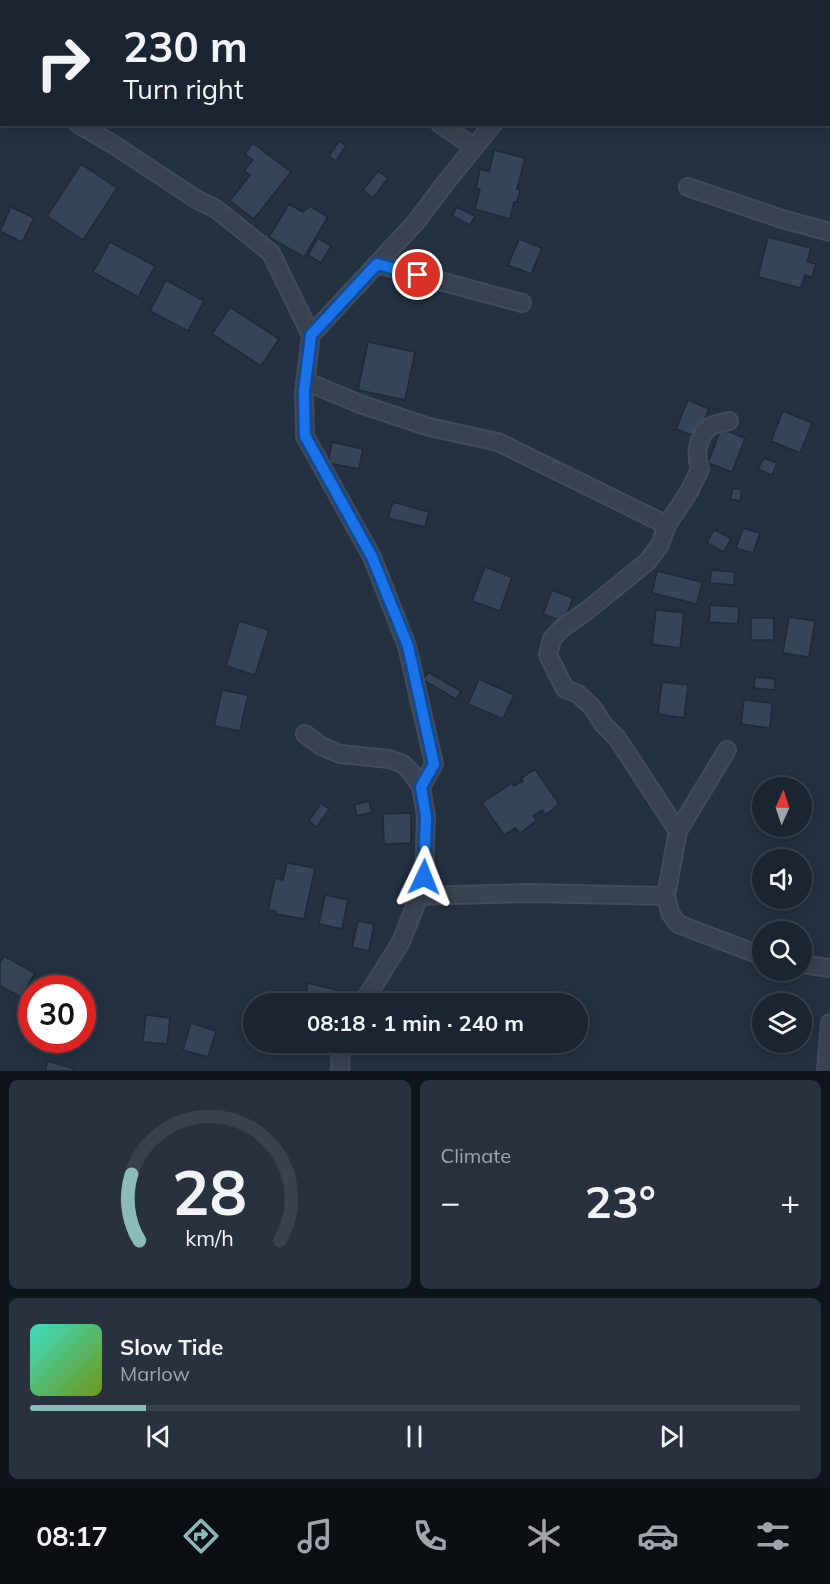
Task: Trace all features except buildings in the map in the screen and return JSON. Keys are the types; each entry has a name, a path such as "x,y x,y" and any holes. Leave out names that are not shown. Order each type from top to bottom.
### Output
{"street":[{"path":"81,126 196,199 216,209 271,253 311,335 305,381 305,436 372,557 408,646 434,764 421,787"},
{"path":"443,126 474,147"},
{"path":"311,335 416,222 491,126"},
{"path":"688,187 782,219 830,232"},
{"path":"377,264 522,303"},
{"path":"305,381 360,404 429,427 498,442 667,525"},
{"path":"678,831 617,738 603,724 593,708 578,694 565,689 548,655 552,639 561,629 647,562 660,545 667,525 690,490 700,469 696,457 699,443 710,427 729,421"},
{"path":"305,734 321,746 340,754 388,759 403,764 421,787 426,816 424,877 401,942 369,993"},
{"path":"727,750 678,831 666,896 670,913 678,924 752,952"},
{"path":"418,896 529,893 666,896"},
{"path":"812,966 830,968"},
{"path":"826,1071 830,1023"},
{"path":"339,1071 340,1053"}],"route":[{"path":"418,275 377,264 311,335 304,392 305,436 372,557 408,646 434,764 421,787 426,816 424,877"}]}
